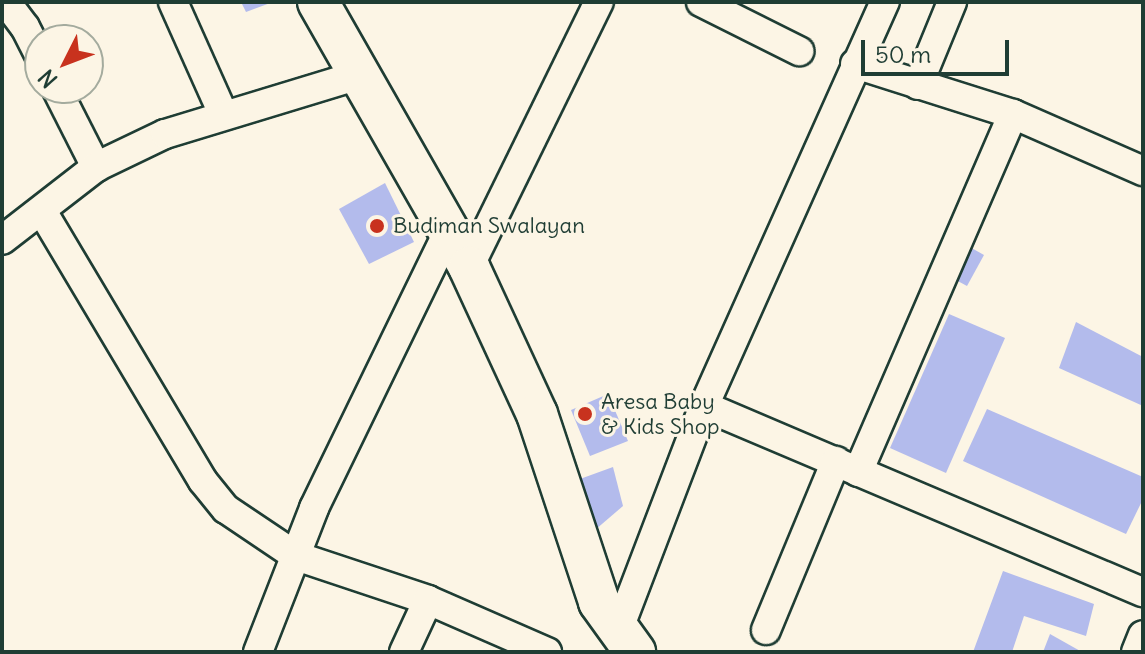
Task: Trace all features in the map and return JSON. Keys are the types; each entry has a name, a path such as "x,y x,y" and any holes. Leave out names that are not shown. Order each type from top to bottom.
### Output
{"highway":[{"path":"318,2 469,267 537,414 568,499 587,574 626,642"}],"street":[{"path":"6,2 24,26"},
{"path":"173,2 223,114"},
{"path":"469,267 599,2"},
{"path":"701,2 799,51"},
{"path":"626,642 704,406 885,2"},
{"path":"918,85 952,2"},
{"path":"855,64 1013,114 1143,171"},
{"path":"2,240 96,167 165,134 359,75"},
{"path":"64,104 96,167"},
{"path":"766,630 1013,114"},
{"path":"42,211 213,496 226,509 296,556 428,600 547,652"},
{"path":"258,652 352,424 449,230"},
{"path":"704,406 1143,592"},
{"path":"404,652 428,600"},
{"path":"1136,652 1143,635"}],"building":[{"path":"241,2 273,2 246,12"},
{"path":"385,183 414,242 369,264 339,209"},
{"path":"968,246 984,255 967,286 954,279"},
{"path":"949,314 1005,338 946,473 890,448"},
{"path":"1076,322 1143,357 1143,406 1059,368"},
{"path":"608,394 628,441 590,456 571,410"},
{"path":"987,409 1143,477 1143,499 1126,534 963,461"},
{"path":"613,467 623,506 595,530 580,479"},
{"path":"1003,571 1094,604 1086,636 1024,616 1012,652 973,652"},
{"path":"1050,634 1082,652 1043,652"}],"place":[{"name":"Budiman Swalayan","path":"377,226"},
{"name":"Aresa Baby & Kids Shop","path":"585,414"}]}
